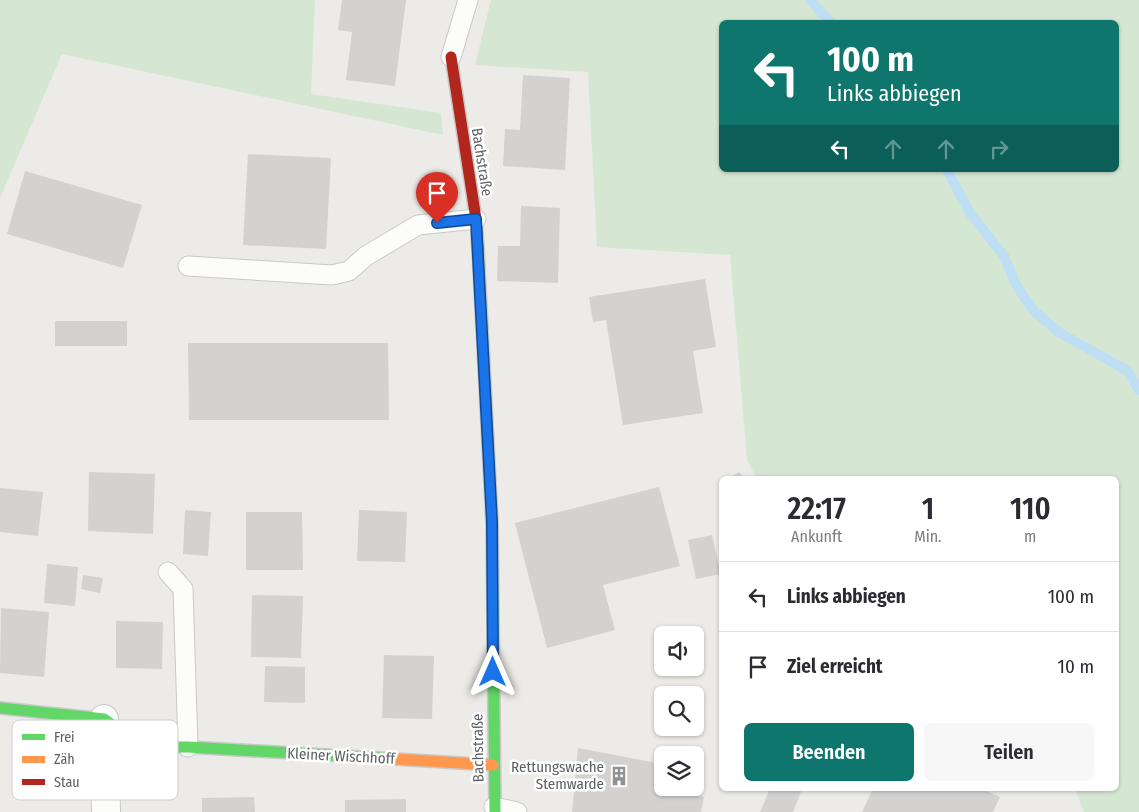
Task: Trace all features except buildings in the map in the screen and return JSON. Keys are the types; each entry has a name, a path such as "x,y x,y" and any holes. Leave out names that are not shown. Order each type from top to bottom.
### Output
{"street":[{"name":"Bachstraße","path":"451,56 476,219 492,522 494,810"},
{"name":"Kleiner Wischhoff","path":"0,708 104,719"},
{"name":"Kleiner Wischhoff","path":"178,747 493,765"}],"lane":[{"path":"451,56 468,0"},
{"path":"188,266 332,275 349,271 366,256 418,225 476,219"},
{"path":"168,572 183,589 188,747"},
{"path":"494,810 517,812"}],"green space":[{"path":"0,0 315,0 311,94 441,113 443,135 62,54 0,198"},
{"path":"491,0 1139,0 1139,812 1084,812 1076,791 1119,791 1119,476 755,476 747,460 730,255 597,247 588,72 475,65"}],"waterway":[{"path":"810,0 828,20"},
{"path":"948,172 970,213 1004,256 1016,285 1034,311 1060,333 1128,371 1139,390"}],"traffic: fast":[{"path":"478,249 492,522 495,812"},
{"path":"0,708 105,720"},
{"path":"178,747 395,759"}],"traffic: slow":[{"path":"395,759 493,765"}],"traffic: jam":[{"path":"451,57 476,219 478,249"}],"place":[{"name":"Rettungswache Stemwarde","path":"619,776"}],"route":[{"path":"437,223 476,219 492,522 493,672"}]}
